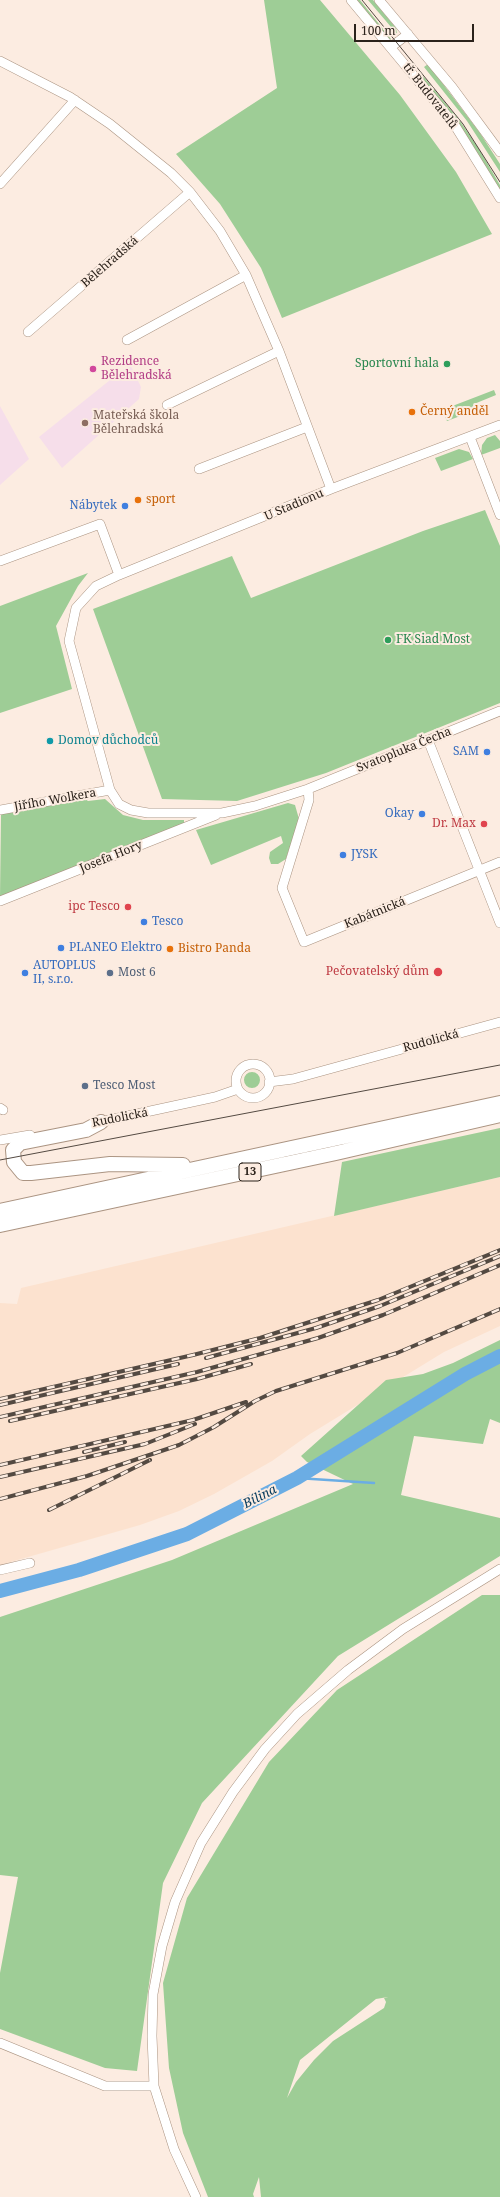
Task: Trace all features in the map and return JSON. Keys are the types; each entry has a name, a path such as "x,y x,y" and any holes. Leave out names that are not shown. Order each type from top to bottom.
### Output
{"highway":[{"name":"13","path":"0,1211 500,1103"},
{"name":"13","path":"0,1225 336,1153 500,1115"},
{"path":"101,1122 86,1130 20,1143 13,1150 14,1162 23,1173 110,1164 218,1163"}],"street":[{"name":"tř. Budovatelů","path":"351,0 454,124 500,198"},
{"name":"tř. Budovatelů","path":"379,0 452,87 500,152"},
{"path":"391,47 408,34"},
{"path":"0,61 75,100 138,146 190,192 220,231 246,275 279,351 331,490"},
{"path":"0,184 75,100"},
{"name":"Bělehradská","path":"28,332 190,192"},
{"path":"127,340 246,275"},
{"path":"168,405 279,351"},
{"name":"U Stadionu","path":"110,790 69,641 76,608 85,596 96,586 119,575 331,490 500,425"},
{"path":"199,469 307,427"},
{"path":"470,437 500,515"},
{"path":"0,561 100,524 119,575"},
{"name":"Svatopluka Čecha","path":"110,790 119,804 131,810 148,813 222,813 255,806 308,788 500,711"},
{"path":"428,740 500,924"},
{"name":"Kabátnická","path":"308,788 309,800 282,888 304,942 480,872 500,862"},
{"name":"Jiřího Wolkera","path":"0,810 110,790"},
{"name":"Josefa Hory","path":"0,901 222,813"},
{"name":"Rudolická","path":"269,1082 293,1079 500,1022"},
{"path":"247,1065 258,1065 263,1067 266,1071 269,1082 266,1092 256,1097 246,1096 238,1089 237,1075 247,1065"},
{"name":"Rudolická","path":"0,1140 101,1122 208,1098 238,1089"},
{"path":"0,1570 30,1563"},
{"path":"196,2197 174,2150 154,2086 152,2036 153,1994 162,1946 175,1902 202,1843 233,1792 265,1749 297,1714 348,1670 403,1629 500,1569"},
{"path":"0,2043 105,2086 154,2086"}],"shaded area":[{"name":"Mateřská škola Bělehradská","path":"130,364 141,387 139,399 62,468 39,437"},
{"path":"0,406 29,459 0,485"},
{"path":"500,1177 500,1326 444,1352 310,1434 272,1461 214,1494 179,1511 140,1525 0,1565 0,1303 17,1304 21,1288"}],"green space":[{"path":"264,0 320,0 400,95 456,172 492,234 282,318 261,268 220,204 176,154 277,88"},
{"path":"354,0 360,0 391,39 389,40"},
{"path":"368,0 373,0 396,28 397,34"},
{"path":"428,64 480,133 500,164 500,172 467,121 424,67"},
{"path":"419,71 460,121 479,149 500,185 500,193 416,74"},
{"path":"494,390 496,395 474,404 471,412 447,421 442,410"},
{"path":"495,435 500,441 500,448 481,455 482,445 487,438"},
{"path":"459,449 469,452 473,459 441,471 435,458"},
{"path":"485,510 500,546 500,703 326,773 237,801 162,799 93,609 232,556 251,598 423,531"},
{"path":"88,573 78,586 56,626 72,689 0,713 0,606"},
{"path":"85,799 88,801 105,799 123,815 143,820 184,820 184,823 0,897 1,814"},
{"path":"288,803 295,805 299,819 286,859 278,864 271,864 269,858 270,852 283,843 281,836 211,865 196,830"},
{"path":"249,1072 255,1072 260,1077 258,1086 255,1088 249,1088 244,1083 244,1077"},
{"path":"500,1128 500,1177 334,1216 342,1162"},
{"path":"500,1340 500,1423 490,1419 483,1444 414,1436 401,1495 500,1518 500,1556 338,1656 202,1803 163,1883 137,2071 105,2068 0,2029 0,1973 18,1877 0,1875 0,1617 172,1560 353,1484 307,1462 301,1456 386,1380 423,1374 453,1363"},
{"path":"482,1595 500,1595 500,2197 261,2197 259,2177 253,2194 254,2197 208,2197 183,2133 169,2068 163,1983 187,1898 269,1762 337,1690","holes":["388,1997 384,1998 386,2002 384,2008 333,2041 314,2060 296,2082 287,2098 300,2060 376,1999"]}],"waterway":[{"name":"Bílina","path":"0,1591 79,1570 187,1534 297,1478 465,1374 500,1356"},
{"path":"297,1478 374,1483"}],"tram line":[{"path":"362,0 463,124 500,182"},
{"path":"0,1160 500,1065"}],"railway":[{"path":"0,1399 193,1355 260,1338 378,1300 500,1250"},
{"path":"206,1358 316,1328 380,1306 500,1256"},
{"path":"0,1417 197,1372 318,1338 383,1315 500,1265"},
{"path":"0,1499 87,1476 179,1445 214,1427 255,1401 276,1391 397,1353 500,1309"},
{"path":"0,1405 178,1364"},
{"path":"10,1421 197,1379 251,1364"},
{"path":"0,1465 193,1420 246,1402"},
{"path":"0,1477 145,1444 195,1424"},
{"path":"84,1452 125,1442"},
{"path":"49,1510 150,1460"}],"place":[{"name":"Sportovní hala","path":"447,364"},
{"name":"Rezidence Bělehradská","path":"93,369"},
{"name":"Černý anděl","path":"412,412"},
{"name":"Mateřská škola Bělehradská","path":"85,423"},
{"name":"sport","path":"138,500"},
{"name":"Nábytek","path":"125,506"},
{"name":"FK Siad Most","path":"388,640"},
{"name":"Domov důchodců","path":"50,741"},
{"name":"SAM","path":"487,752"},
{"name":"Okay","path":"422,814"},
{"name":"Dr. Max","path":"484,824"},
{"name":"JYSK","path":"343,855"},
{"name":"ipc Tesco","path":"128,907"},
{"name":"Tesco","path":"144,922"},
{"name":"PLANEO Elektro","path":"61,948"},
{"name":"Bistro Panda","path":"170,949"},
{"name":"Pečovatelský dům","path":"438,972"},
{"name":"AUTOPLUS II, s.r.o.","path":"25,973"},
{"name":"Most 6","path":"110,973"},
{"name":"Tesco Most","path":"85,1086"}]}
